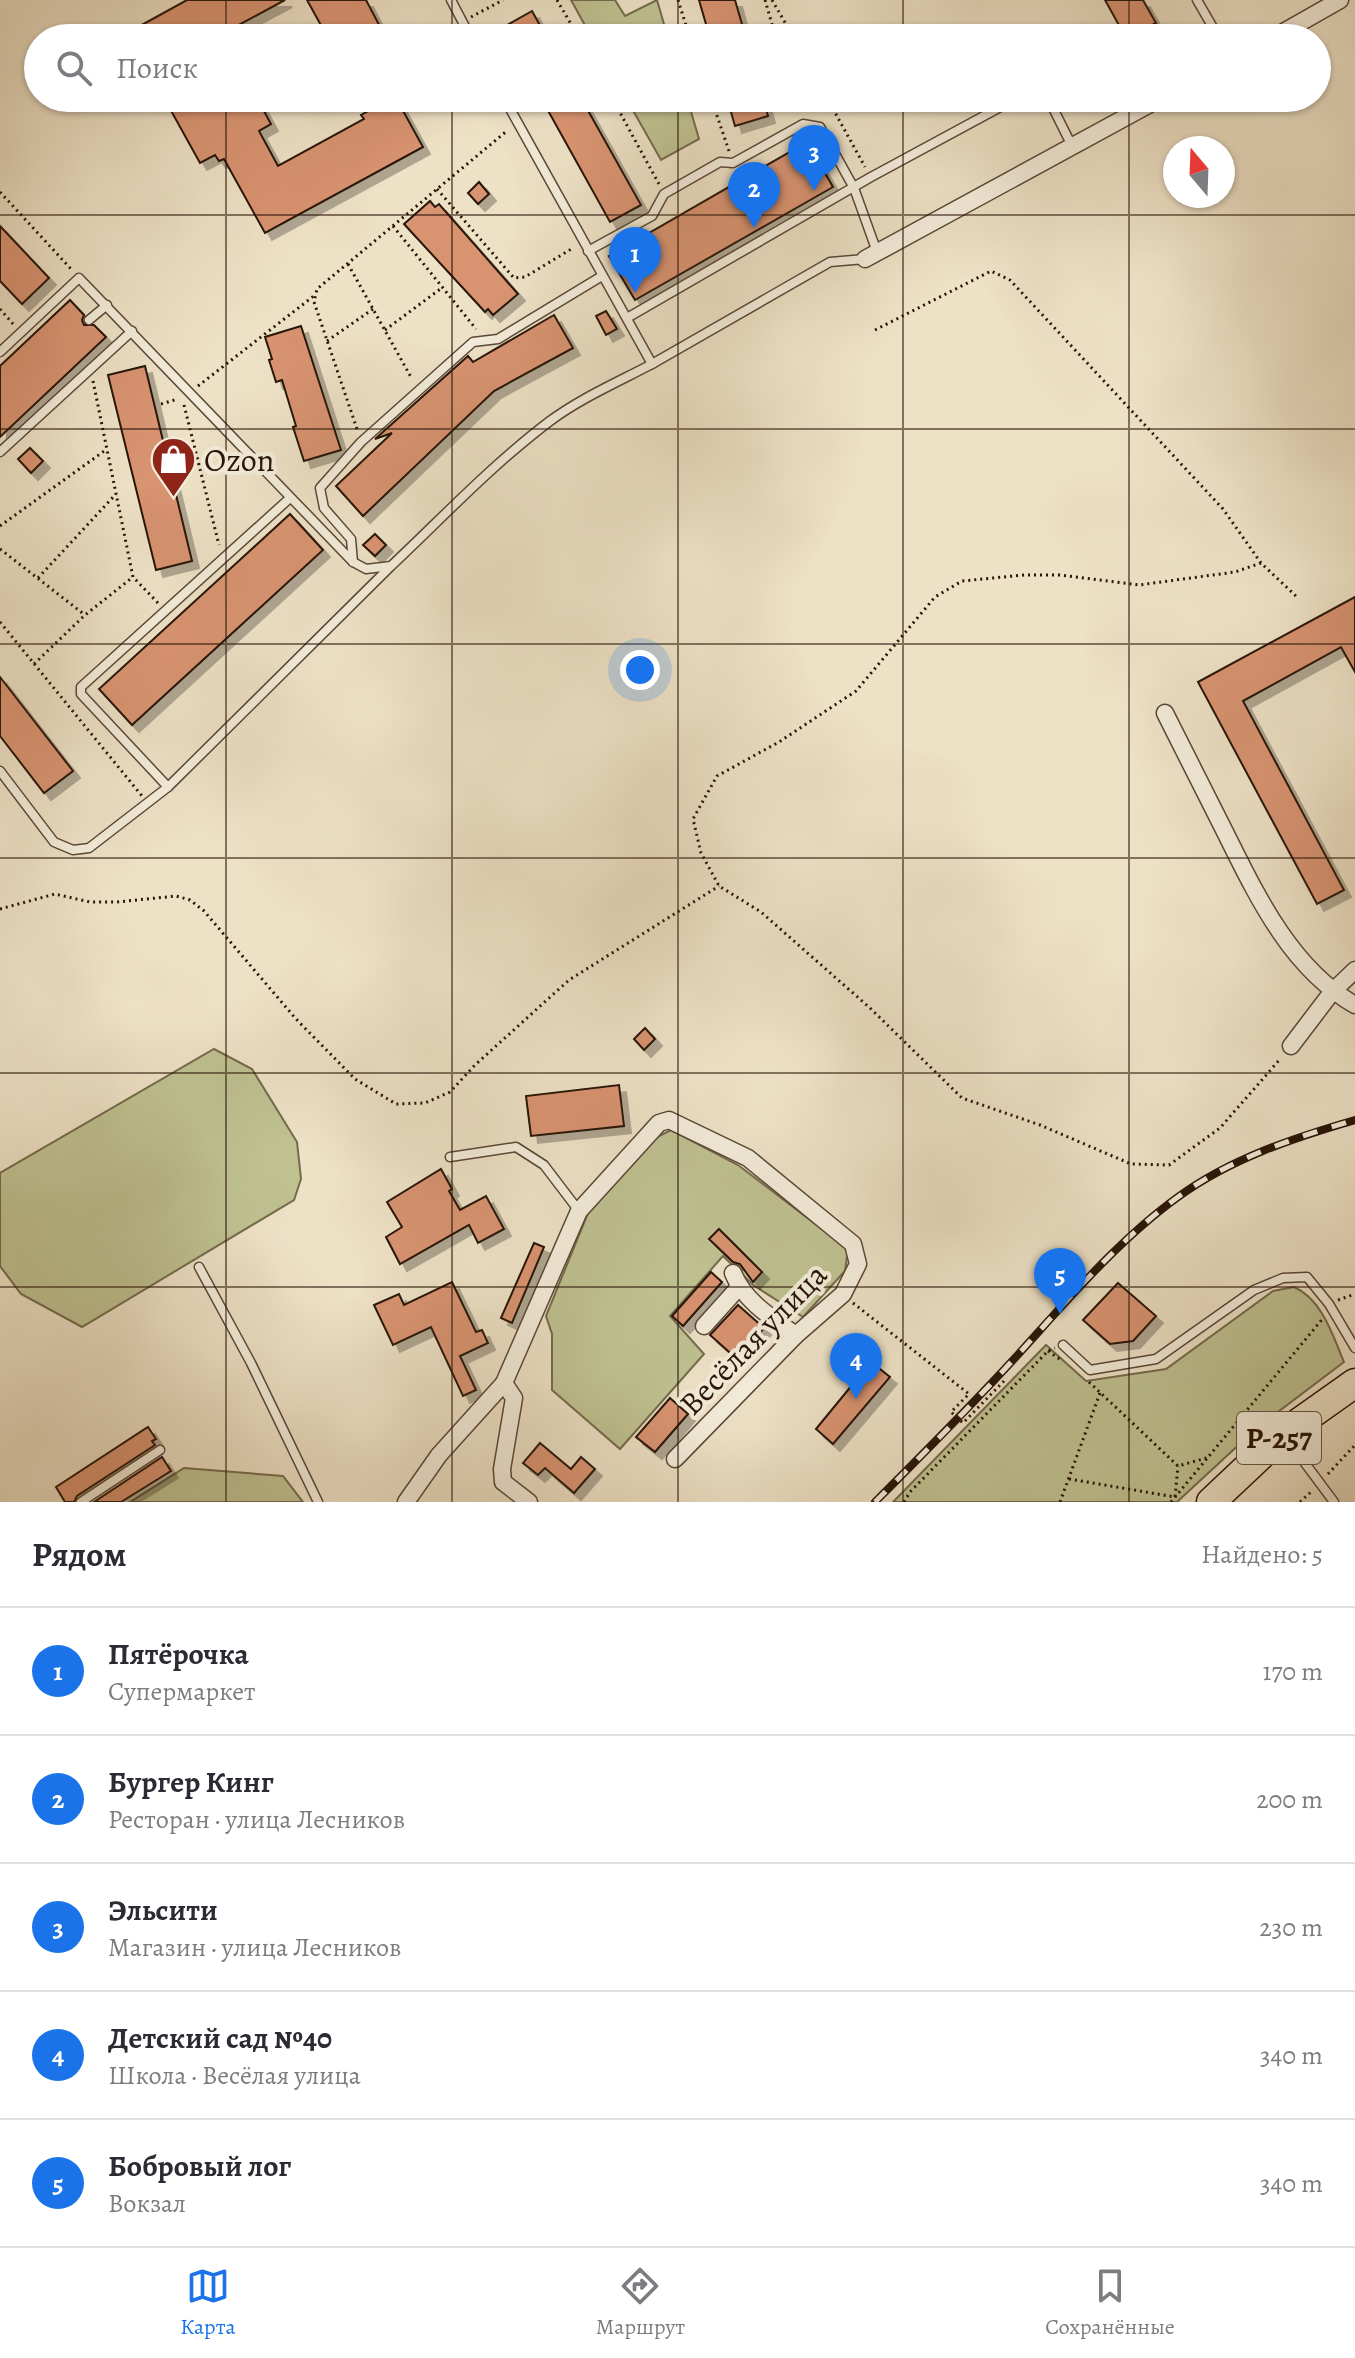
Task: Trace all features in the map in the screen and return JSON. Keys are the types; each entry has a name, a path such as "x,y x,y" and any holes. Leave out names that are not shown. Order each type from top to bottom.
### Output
{"highway":[{"name":"Р-257","path":"1211,1502 1283,1434 1355,1383"}],"street":[{"path":"1298,24 1340,0"},
{"path":"871,256 1135,112"},
{"path":"1165,713 1258,898 1295,951 1332,992 1355,1005"},
{"path":"1291,1046 1332,992 1355,970"},
{"name":"Весёлая улица","path":"504,1383 579,1211 659,1123 669,1120 748,1158 853,1244 858,1264 843,1294 796,1335 675,1459"},
{"path":"704,1326 736,1280 767,1314 796,1335"},
{"path":"406,1502 439,1455 504,1383 514,1398 502,1469 503,1482 529,1502"}],"lane":[{"path":"451,0 462,22"},
{"path":"1197,0 1211,24"},
{"path":"511,112 652,364"},
{"path":"627,318 871,177 991,112"},
{"path":"1055,112 1072,146"},
{"path":"0,771 54,842 73,850 89,848 168,787 391,566 511,453 552,420 830,262 871,256 854,188 820,127 803,124 733,163 720,162 664,194 652,216 588,251"},
{"path":"353,562 351,539 324,508 320,488 361,442 473,342 498,339 602,276"},
{"path":"0,352 79,278 353,562 366,569 391,566"},
{"path":"89,320 107,305"},
{"path":"0,452 132,331"},
{"path":"168,787 81,694 81,687 290,498"},
{"path":"450,1157 516,1147 544,1165 579,1211"},
{"path":"199,1267 251,1363 318,1502"},
{"path":"1063,1345 1090,1370 1156,1359 1254,1290 1283,1278 1307,1277 1329,1304 1355,1348"},
{"path":"1283,1434 1334,1502"},
{"path":"81,1502 160,1450"}],"path":[{"path":"462,22 503,0"},
{"path":"557,0 571,24"},
{"path":"678,0 686,24"},
{"path":"765,0 772,24"},
{"path":"772,0 786,24"},
{"path":"621,112 664,194"},
{"path":"716,112 733,163"},
{"path":"799,112 803,124"},
{"path":"835,112 871,177"},
{"path":"361,442 314,302 317,289 517,123"},
{"path":"437,189 514,278 525,277 583,242"},
{"path":"0,192 79,278"},
{"path":"393,226 486,341"},
{"path":"348,264 418,389"},
{"path":"875,330 991,271 1010,280 1223,509 1261,563 1298,598"},
{"path":"385,330 443,287"},
{"path":"190,393 315,295"},
{"path":"0,309 21,332"},
{"path":"327,341 373,309"},
{"path":"90,369 133,577 164,610"},
{"path":"161,404 182,397 223,558"},
{"path":"0,526 107,449"},
{"path":"38,578 116,494"},
{"path":"0,549 85,615"},
{"path":"1261,563 1235,572 1139,585 1060,575 962,581 935,597 856,691 779,742 717,776 693,819 701,853 719,886 761,912 870,1008 962,1098 1040,1125 1131,1164 1169,1165 1220,1128 1291,1046"},
{"path":"34,664 85,615 133,577"},
{"path":"0,622 147,803"},
{"path":"0,909 55,894 90,902 176,896 190,900 204,911 296,1019 355,1079 396,1104 411,1104 425,1103 450,1092 475,1065 569,980 719,886"},
{"path":"843,1294 969,1394 951,1412 963,1423 1004,1381"},
{"path":"1171,1502 1325,1316 1329,1304 1355,1294"},
{"path":"904,1502 910,1492 1048,1351 1063,1345"},
{"path":"1048,1351 1069,1367"},
{"path":"1080,1375 1101,1391 1178,1466"},
{"path":"1060,1502 1101,1391"},
{"path":"1178,1466 1210,1457"},
{"path":"1175,1497 1178,1466"},
{"path":"1069,1479 1175,1497"}],"green space":[{"path":"571,0 615,0 625,16 657,0 664,24 584,24"},
{"path":"634,112 691,112 699,139 661,160"},
{"path":"214,1049 252,1069 297,1142 301,1179 294,1200 82,1327 21,1294 0,1266 0,1173"},
{"path":"671,1130 738,1165 848,1249 845,1271 803,1317 753,1285 723,1256 670,1316 704,1354 620,1449 552,1390 552,1334 546,1316 588,1213 657,1137"},
{"path":"1294,1287 1319,1309 1344,1362 1258,1427 1177,1502 893,1502 1046,1345 1086,1381 1166,1369 1273,1291"},
{"path":"184,1468 283,1476 303,1502 130,1502"}],"building":[{"path":"187,0 285,0 241,24 143,24"},
{"path":"307,0 366,0 379,24 320,24"},
{"path":"699,0 735,0 742,24 706,24"},
{"path":"1105,0 1143,0 1156,23 1154,24 1118,24"},
{"path":"532,11 539,24 509,24"},
{"path":"172,112 265,112 271,124 259,131 278,166 364,119 361,115 366,112 404,112 423,147 265,233 224,159 219,161 215,155 200,163"},
{"path":"549,112 589,112 641,205 610,222"},
{"path":"731,112 767,112 768,116 735,126"},
{"path":"807,142 833,187 635,300 609,256"},
{"path":"479,182 489,194 478,204 468,193"},
{"path":"430,201 435,207 439,204 518,294 493,315 488,309 485,312 404,224"},
{"path":"0,226 49,278 22,304 0,281"},
{"path":"70,300 84,315 84,325 94,325 106,337 0,437 0,366"},
{"path":"606,311 617,329 606,335 596,316"},
{"path":"554,315 573,348 494,391 363,516 336,486 392,433 375,439 468,356 473,362"},
{"path":"301,326 341,450 304,461 282,380 276,382 265,337"},
{"path":"145,366 192,561 156,570 108,375"},
{"path":"30,448 43,461 31,473 18,459"},
{"path":"290,514 323,550 132,725 99,689"},
{"path":"375,534 386,545 375,556 363,545"},
{"path":"1355,597 1355,672 1341,647 1243,701 1344,890 1317,904 1198,682"},
{"path":"0,677 73,771 44,793 0,736"},
{"path":"645,1028 655,1039 644,1050 634,1039"},
{"path":"619,1085 624,1126 531,1136 526,1096"},
{"path":"441,1169 460,1210 486,1196 504,1229 478,1243 469,1225 400,1264 386,1237 402,1227 387,1202"},
{"path":"719,1229 762,1272 753,1282 740,1264 733,1262 709,1239"},
{"path":"534,1243 544,1247 512,1323 501,1318"},
{"path":"711,1272 722,1282 683,1326 672,1316"},
{"path":"452,1282 476,1332 482,1330 488,1343 460,1356 476,1390 463,1396 431,1327 393,1345 374,1305 399,1294 404,1305"},
{"path":"1118,1283 1156,1316 1133,1341 1110,1344 1083,1320"},
{"path":"738,1305 764,1328 737,1359 710,1335"},
{"path":"871,1362 890,1377 833,1444 816,1429"},
{"path":"670,1398 688,1414 655,1452 636,1437"},
{"path":"148,1427 156,1439 152,1441 155,1445 77,1496 74,1502 65,1502 56,1487"},
{"path":"540,1443 571,1469 581,1457 595,1469 574,1493 545,1468 538,1475 523,1463"},
{"path":"162,1457 171,1471 121,1502 94,1502"}],"railway":[{"path":"875,1502 1092,1274 1156,1214 1219,1171 1285,1142 1355,1120"}],"place":[{"name":"Эльсити","path":"814,191"},
{"name":"Бургер Кинг","path":"754,228"},
{"name":"Пятёрочка","path":"635,293"},
{"name":"Ozon","path":"173,499"},
{"name":"Бобровый лог","path":"1060,1314"},
{"name":"Детский сад №40","path":"856,1399"}]}
